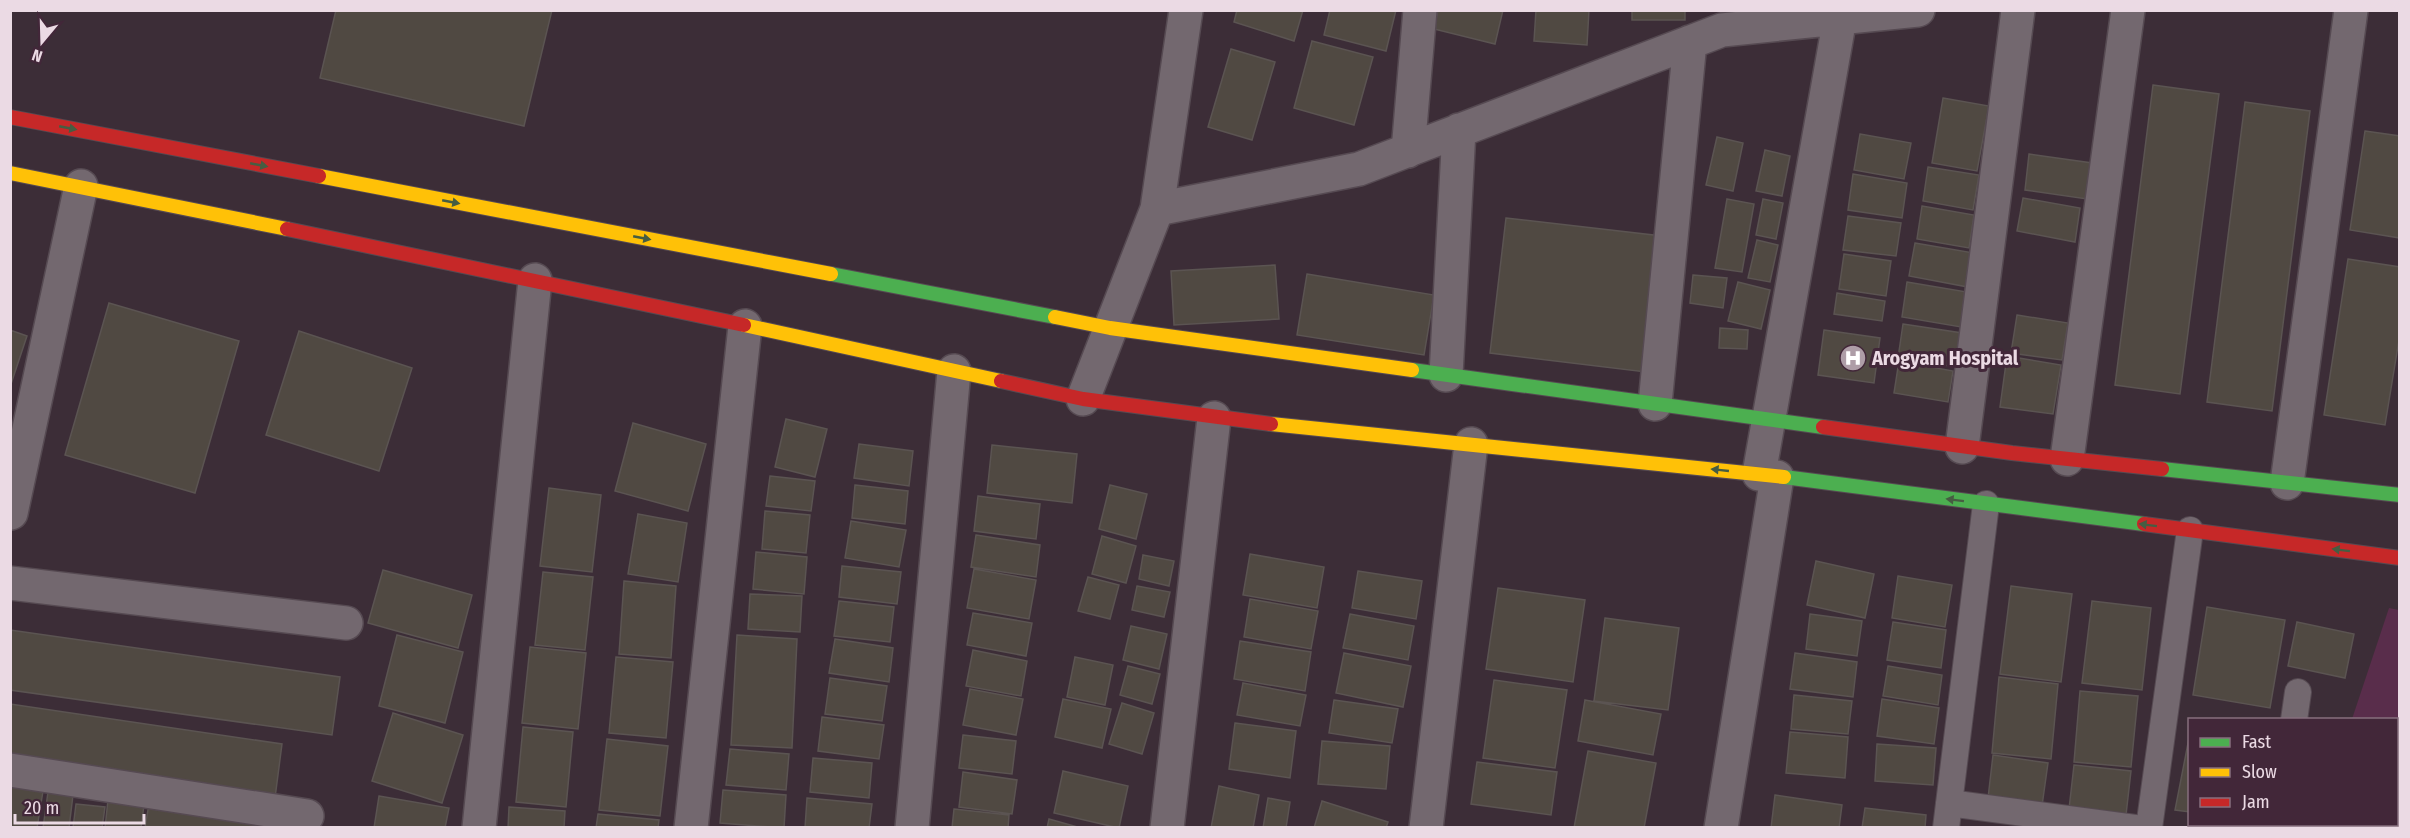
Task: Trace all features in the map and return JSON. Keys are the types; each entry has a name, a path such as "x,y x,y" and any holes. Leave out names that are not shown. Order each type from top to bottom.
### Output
{"street":[{"path":"1083,399 1157,209 1186,10"},
{"path":"1408,151 1420,10"},
{"path":"1157,209 1359,169 1722,30 1918,10"},
{"path":"1962,447 2018,10"},
{"path":"2067,459 2128,10"},
{"path":"2287,483 2351,10"},
{"path":"1721,828 1768,476 1770,420 1840,18"},
{"path":"1655,404 1690,42"},
{"path":"10,117 1110,328 1962,447 2400,495"},
{"path":"1446,375 1459,130"},
{"path":"10,173 535,280 1083,399 1214,417 1768,476 2400,558"},
{"path":"11,513 81,186"},
{"path":"479,828 535,280"},
{"path":"692,828 745,326"},
{"path":"912,828 954,371"},
{"path":"1167,828 1214,417"},
{"path":"1426,828 1471,444"},
{"path":"10,583 346,622"},
{"path":"10,770 307,816"}],"lane":[{"path":"1986,504 1947,815 2135,828"},
{"path":"2149,828 2190,530"},
{"path":"2294,718 2298,692"}],"shaded area":[{"path":"2389,608 2399,610 2399,763 2398,718 2352,718"}],"building":[{"path":"336,10 552,10 524,126 320,78"},
{"path":"1237,10 1303,10 1294,41 1234,22"},
{"path":"1330,10 1396,10 1386,51 1324,35"},
{"path":"1438,10 1503,10 1495,44 1434,29"},
{"path":"1536,10 1589,10 1587,45 1534,41"},
{"path":"1632,10 1685,10 1685,20 1632,20"},
{"path":"1312,41 1373,57 1354,125 1294,108"},
{"path":"1231,49 1275,62 1252,140 1208,127"},
{"path":"2153,85 2219,94 2180,394 2115,385"},
{"path":"1943,98 1989,106 1977,171 1932,163"},
{"path":"2245,102 2310,111 2272,411 2207,402"},
{"path":"2365,131 2400,136 2400,238 2350,230"},
{"path":"1860,134 1911,143 1904,179 1854,170"},
{"path":"1717,137 1743,143 1733,191 1706,185"},
{"path":"1765,150 1790,156 1782,196 1756,191"},
{"path":"2029,154 2092,163 2087,199 2025,190"},
{"path":"1928,167 1979,175 1973,210 1923,201"},
{"path":"1853,174 1907,183 1902,218 1848,210"},
{"path":"2023,198 2080,208 2075,242 2017,231"},
{"path":"1727,199 1754,204 1742,272 1715,268"},
{"path":"1763,199 1783,203 1776,239 1756,235"},
{"path":"1922,206 1974,215 1969,248 1917,239"},
{"path":"1848,216 1901,223 1896,256 1843,250"},
{"path":"1506,218 1662,236 1646,372 1490,353"},
{"path":"1757,240 1778,245 1770,282 1748,278"},
{"path":"1915,243 1974,253 1968,287 1909,276"},
{"path":"1844,254 1891,261 1886,296 1839,289"},
{"path":"2348,259 2400,267 2400,334 2385,425 2324,415"},
{"path":"1275,265 1279,319 1174,325 1171,271"},
{"path":"1307,274 1434,295 1424,355 1297,335"},
{"path":"1693,275 1727,278 1723,308 1690,303"},
{"path":"1738,282 1770,290 1761,329 1728,321"},
{"path":"1907,282 1967,292 1961,327 1902,317"},
{"path":"1837,293 1885,301 1882,321 1834,314"},
{"path":"109,303 239,341 195,493 65,455"},
{"path":"2017,315 2068,323 2062,360 2011,353"},
{"path":"1903,324 1962,333 1956,367 1898,358"},
{"path":"1720,328 1748,330 1747,349 1719,348"},
{"path":"10,330 27,336 10,387"},
{"path":"1824,330 1880,338 1874,383 1818,375"},
{"path":"299,331 412,368 379,471 266,435"},
{"path":"2007,356 2061,365 2053,414 2000,407"},
{"path":"1899,361 1953,371 1948,402 1894,393"},
{"path":"786,419 827,429 815,477 775,467"},
{"path":"633,423 706,444 688,511 615,491"},
{"path":"859,444 913,451 909,486 854,478"},
{"path":"992,445 1077,454 1072,503 987,493"},
{"path":"770,476 815,481 811,511 766,506"},
{"path":"855,485 908,491 905,524 852,518"},
{"path":"1110,485 1147,494 1136,539 1099,529"},
{"path":"549,488 601,495 592,572 540,566"},
{"path":"978,496 1040,504 1036,539 974,531"},
{"path":"765,511 810,515 806,553 762,549"},
{"path":"638,514 687,523 678,582 628,574"},
{"path":"851,521 906,530 899,567 845,558"},
{"path":"976,535 1040,545 1036,577 971,567"},
{"path":"1102,536 1136,546 1126,583 1092,574"},
{"path":"756,552 807,557 804,594 753,589"},
{"path":"1250,554 1324,567 1317,608 1243,595"},
{"path":"1143,555 1174,561 1169,586 1139,579"},
{"path":"1816,561 1874,574 1865,618 1807,605"},
{"path":"842,566 901,572 897,604 839,597"},
{"path":"974,569 1036,580 1029,619 967,608"},
{"path":"383,570 472,595 458,648 368,623"},
{"path":"1358,571 1422,581 1416,619 1352,608"},
{"path":"543,572 593,577 585,650 535,645"},
{"path":"1898,576 1952,585 1945,627 1892,618"},
{"path":"1088,577 1119,585 1110,619 1078,611"},
{"path":"624,581 676,586 671,658 619,654"},
{"path":"1137,586 1170,592 1164,617 1132,610"},
{"path":"2011,586 2072,594 2061,682 2000,674"},
{"path":"1498,588 1585,600 1573,682 1486,669"},
{"path":"750,594 802,596 800,632 748,629"},
{"path":"1250,599 1318,611 1311,649 1244,637"},
{"path":"839,601 894,607 890,642 834,636"},
{"path":"2092,601 2151,608 2142,690 2082,683"},
{"path":"2207,607 2285,620 2270,708 2193,695"},
{"path":"973,613 1032,623 1026,656 967,645"},
{"path":"1350,614 1414,626 1408,660 1343,648"},
{"path":"1810,614 1862,621 1857,656 1806,649"},
{"path":"1605,618 1679,628 1668,710 1594,701"},
{"path":"1893,622 1946,630 1941,668 1887,660"},
{"path":"2297,622 2354,634 2345,678 2288,666"},
{"path":"1131,626 1167,634 1159,669 1123,660"},
{"path":"10,630 340,677 332,735 10,690"},
{"path":"397,635 463,652 445,723 379,706"},
{"path":"737,635 797,639 792,748 731,745"},
{"path":"835,639 893,648 889,682 829,673"},
{"path":"1240,641 1311,652 1305,691 1234,679"},
{"path":"530,647 586,653 578,729 522,723"},
{"path":"973,650 1027,661 1021,696 966,686"},
{"path":"1344,653 1411,666 1403,707 1336,693"},
{"path":"1795,653 1857,662 1853,697 1790,689"},
{"path":"616,657 673,662 666,738 609,733"},
{"path":"1075,657 1113,665 1105,705 1067,697"},
{"path":"1128,666 1160,674 1152,704 1120,695"},
{"path":"1888,666 1942,675 1938,705 1883,696"},
{"path":"1999,677 2058,684 2051,759 1992,753"},
{"path":"830,678 887,686 882,721 825,714"},
{"path":"1494,680 1567,690 1555,768 1483,758"},
{"path":"1243,683 1306,695 1300,726 1237,715"},
{"path":"970,689 1023,699 1016,735 963,725"},
{"path":"2080,691 2138,696 2131,767 2074,762"},
{"path":"1794,695 1852,701 1848,734 1791,729"},
{"path":"1063,699 1111,709 1102,748 1055,737"},
{"path":"1882,699 1939,708 1934,744 1877,736"},
{"path":"1334,700 1398,709 1392,743 1329,733"},
{"path":"1585,700 1661,714 1653,755 1578,741"},
{"path":"1122,703 1154,713 1142,754 1109,744"},
{"path":"10,704 282,744 275,798 10,760"},
{"path":"393,713 463,735 442,803 372,781"},
{"path":"822,717 884,725 879,759 818,751"},
{"path":"1235,723 1296,731 1290,778 1229,769"},
{"path":"523,727 573,732 566,807 516,802"},
{"path":"1790,732 1848,737 1845,778 1786,773"},
{"path":"963,735 1016,741 1012,774 959,768"},
{"path":"607,739 668,746 660,816 599,810"},
{"path":"1322,741 1390,746 1386,789 1318,784"},
{"path":"2188,743 2188,812 2175,810"},
{"path":"1877,744 1936,748 1933,785 1875,781"},
{"path":"730,749 789,754 786,790 726,785"},
{"path":"1588,751 1656,763 1644,828 1574,828"},
{"path":"1993,755 2048,763 2042,806 1988,798"},
{"path":"813,758 872,763 869,798 810,792"},
{"path":"1477,762 1557,772 1551,815 1471,804"},
{"path":"2074,765 2131,771 2126,815 2069,809"},
{"path":"1063,771 1128,786 1119,828 1054,813"},
{"path":"963,772 1017,780 1012,814 959,807"},
{"path":"10,780 44,785 37,828 10,828"},
{"path":"1219,786 1259,795 1253,828 1211,828"},
{"path":"723,790 786,795 784,828 720,823"},
{"path":"48,792 73,795 69,828 43,828"},
{"path":"1775,795 1842,805 1839,828 1771,828"},
{"path":"379,796 449,808 445,828 374,828"},
{"path":"807,798 872,804 869,828 805,828"},
{"path":"1268,798 1290,802 1286,828 1263,828"},
{"path":"108,800 144,805 141,828 105,828"},
{"path":"1322,801 1388,822 1386,828 1314,828"},
{"path":"76,804 105,807 102,828 73,828"},
{"path":"149,804 279,828 145,828"},
{"path":"509,807 565,811 564,828 508,828"},
{"path":"1865,808 1926,815 1925,828 1862,828"},
{"path":"954,809 1009,815 1008,828 952,828"},
{"path":"598,814 659,820 658,828 596,828"},
{"path":"1049,819 1081,828 1047,828"},
{"path":"2302,826 2382,826 2381,828 2302,828"}],"traffic: fast":[{"path":"831,274 1055,317"},
{"path":"1412,370 1823,427"},
{"path":"2162,469 2400,495"},
{"path":"1784,477 2144,524"}],"traffic: slow":[{"path":"10,173 287,229"},
{"path":"319,176 831,274"},
{"path":"1055,317 1110,328 1412,370"},
{"path":"744,325 1001,381"},
{"path":"1271,424 1784,477"}],"traffic: jam":[{"path":"10,117 319,176"},
{"path":"287,229 744,325"},
{"path":"1001,381 1083,399 1271,424"},
{"path":"1823,427 2012,453 2162,469"},
{"path":"2144,524 2400,558"}],"place":[{"name":"Arogyam Hospital","path":"1853,358"}]}
